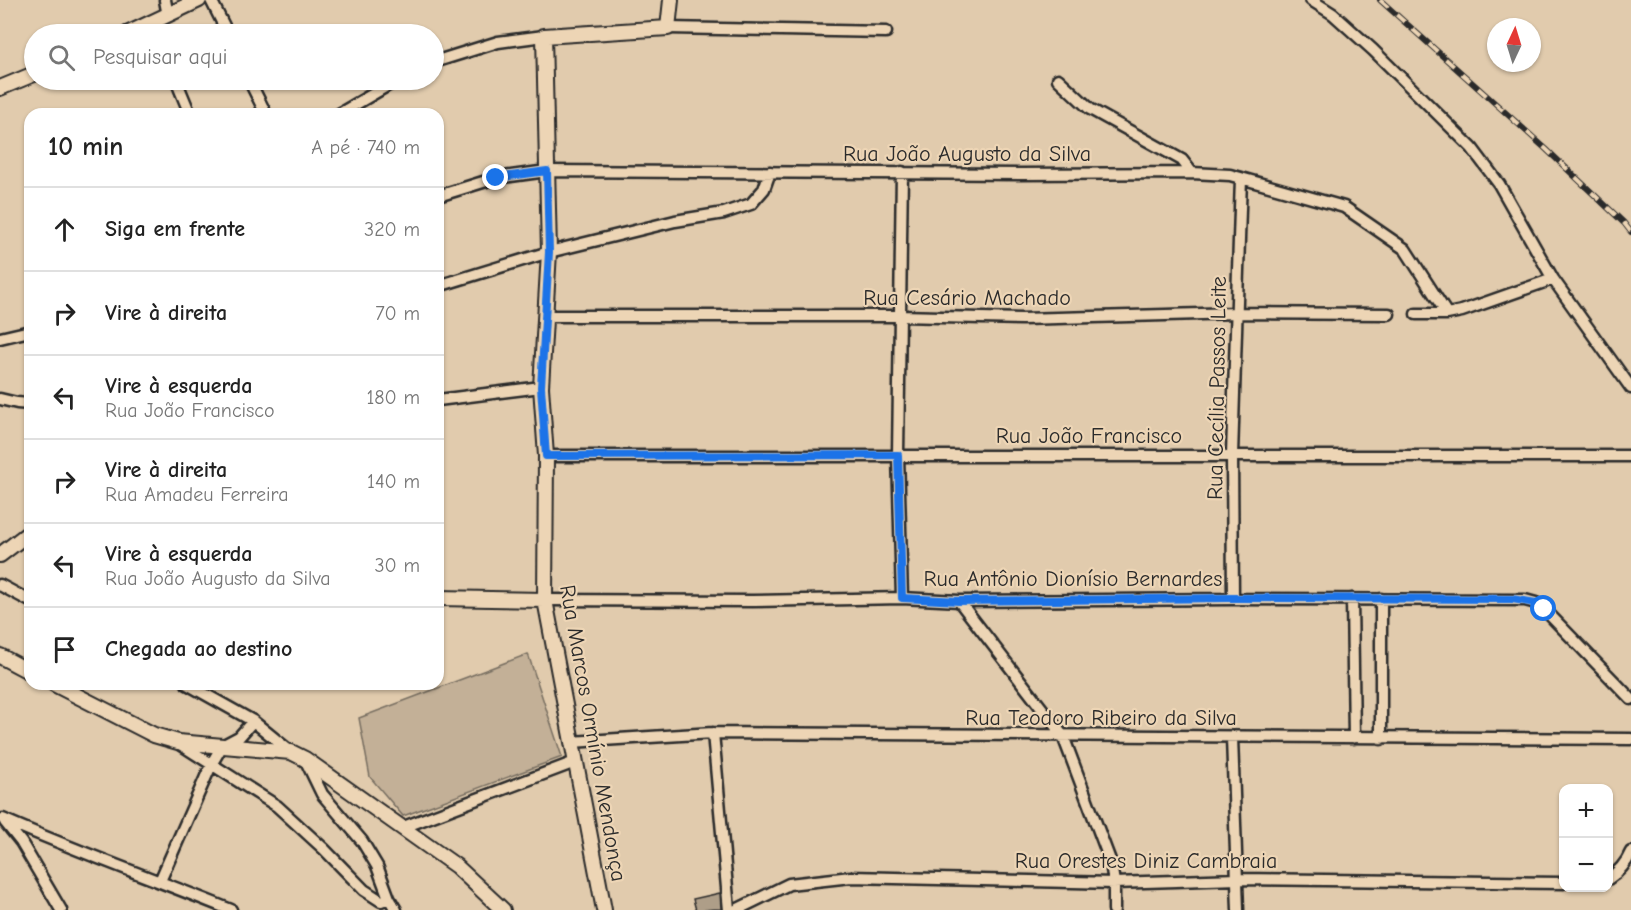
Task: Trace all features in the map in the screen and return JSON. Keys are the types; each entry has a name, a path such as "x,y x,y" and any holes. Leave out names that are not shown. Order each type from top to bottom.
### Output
{"street":[{"path":"165,0 168,16"},
{"path":"160,24 168,16 199,0"},
{"path":"211,0 223,24"},
{"path":"668,28 671,0"},
{"path":"1311,0 1333,14 1373,50 1472,148 1499,184 1552,279 1631,388"},
{"path":"444,59 498,42 544,36 668,28 886,32"},
{"name":"Rua Marcos Ormínio Mendonça","path":"544,36 549,252 541,387 546,456 545,600 604,910"},
{"path":"3,83 24,77"},
{"path":"1058,79 1090,109 1182,160 1192,173"},
{"path":"180,90 188,108"},
{"path":"254,90 263,108"},
{"path":"349,108 379,90"},
{"name":"Rua João Augusto da Silva","path":"444,194 496,178 547,171 1230,175 1344,207 1405,249 1447,314"},
{"path":"444,284 549,252 675,221 724,213 751,204 764,189 770,172"},
{"path":"902,172 898,455 902,598"},
{"name":"Rua Cecília Passos Leite","path":"1233,598 1232,455 1241,178"},
{"path":"1416,314 1447,314 1462,311 1552,279"},
{"name":"Rua Cesário Machado","path":"545,316 900,316 1022,319 1237,313 1389,314"},
{"path":"0,338 24,332"},
{"path":"444,399 541,387"},
{"path":"0,399 24,404"},
{"name":"Rua João Francisco","path":"546,456 1631,456"},
{"path":"0,555 24,537"},
{"path":"0,585 24,598"},
{"name":"Rua Antônio Dionísio Bernardes","path":"444,598 753,601 902,598 959,601 1233,598 1512,599 1536,603 1631,699"},
{"path":"1352,599 1354,738"},
{"path":"1381,599 1381,739"},
{"path":"959,601 1063,736 1111,863 1114,910"},
{"path":"0,656 24,669"},
{"path":"66,690 153,735 178,742 291,752"},
{"path":"198,690 253,721 291,752 305,759 456,866 503,910"},
{"path":"160,881 212,763 222,746 239,737 253,721"},
{"path":"713,733 729,910"},
{"name":"Rua Teodoro Ribeiro da Silva","path":"571,742 713,733 1631,739"},
{"path":"1232,737 1238,910"},
{"path":"178,742 277,806 364,890 381,901 389,898"},
{"path":"305,759 322,794 362,841 377,866 396,910"},
{"path":"401,828 575,762"},
{"path":"2,817 67,847 231,910"},
{"path":"2,817 21,842 61,910"},
{"path":"1613,876 1627,862 1631,852"},
{"name":"Rua Orestes Diniz Cambraia","path":"736,910 789,884 851,877 1114,883 1238,879 1559,883"}],"shaded area":[{"path":"528,654 562,757 403,816 370,777 359,718 433,690 444,690 444,686"}],"building":[{"path":"720,893 721,909 696,910 693,899"}],"railway":[{"path":"1380,0 1546,149 1631,232"}],"route":[{"path":"496,178 547,171 549,252 541,387 546,456 898,455 902,598 959,601 1233,598 1512,599 1536,603 1544,609"}]}
